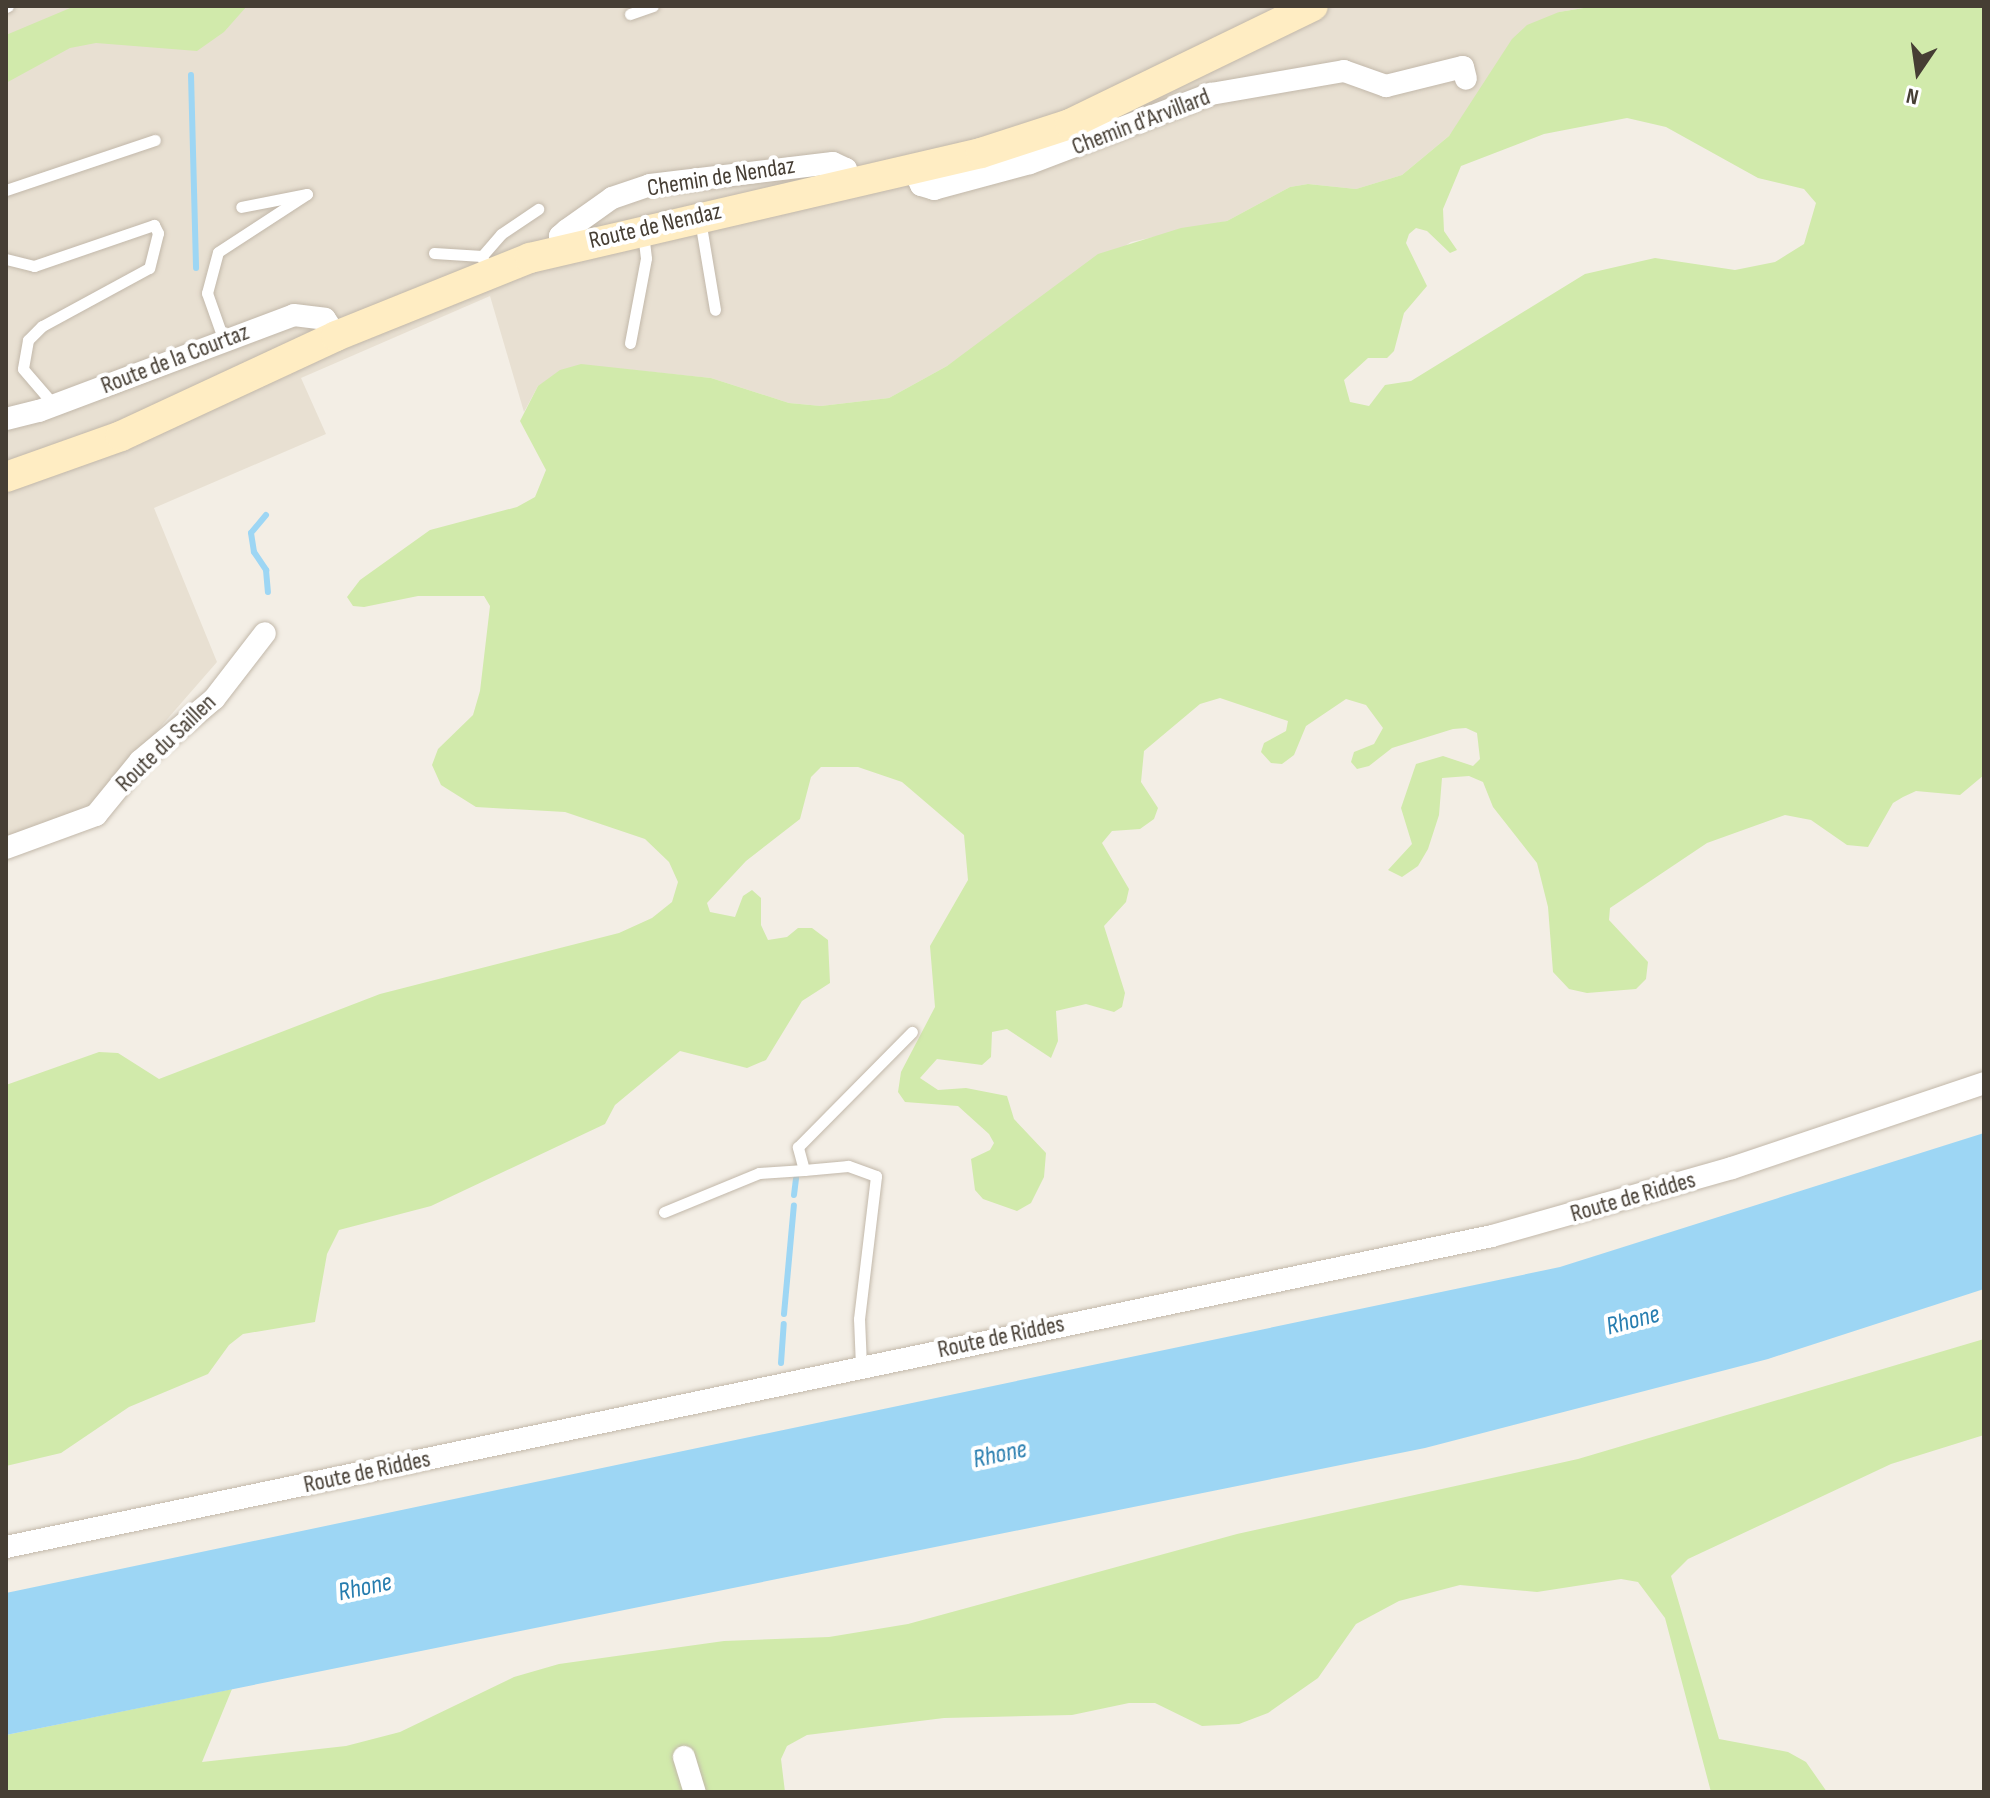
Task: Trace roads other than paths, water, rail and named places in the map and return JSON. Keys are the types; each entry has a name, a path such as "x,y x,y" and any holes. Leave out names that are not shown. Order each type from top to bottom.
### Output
{"main road":[{"name":"Route de Nendaz","path":"6,477 121,436 485,265 913,169 1070,124 1313,6"}],"street":[{"name":"Chemin d'Arvillard","path":"913,169 921,185 934,189 1030,163 1211,94 1344,71 1386,86 1463,67 1466,79"},
{"name":"Chemin de Nendaz","path":"562,249 560,236 567,230 612,198 650,185 833,163 846,169 850,182"},
{"name":"Route de la Courtaz","path":"6,419 54,406 294,315 325,319 336,336"},
{"name":"Route du Saillen","path":"6,848 96,815 140,761 214,699 265,633"},
{"name":"Route de Riddes","path":"6,1547 1492,1236 1607,1207 1984,1083"},
{"path":"684,1757 695,1792"}],"lane":[{"path":"630,14 653,6"},
{"path":"6,190 155,140"},
{"path":"224,341 207,293 218,252 307,194 241,207"},
{"path":"434,253 485,265 501,234 538,209"},
{"path":"699,216 715,310"},
{"path":"6,259 34,266 154,225 158,233 149,268 42,326 28,340 23,369 54,406"},
{"path":"630,343 646,258 642,228"},
{"path":"804,1170 798,1147 912,1032"},
{"path":"664,1212 709,1198 715,1188 759,1173 848,1166 876,1176 859,1319 861,1366"}],"water":[{"name":"Rhone","path":"1984,1133 1984,1289 1768,1359 1425,1448 6,1735 6,1593 1560,1267"}],"waterway":[{"path":"191,75 196,268"},
{"path":"266,515 251,533 254,552 266,570 268,592"},
{"path":"794,1195 796,1178"},
{"path":"784,1314 794,1205"},
{"path":"781,1363 784,1324"}]}
